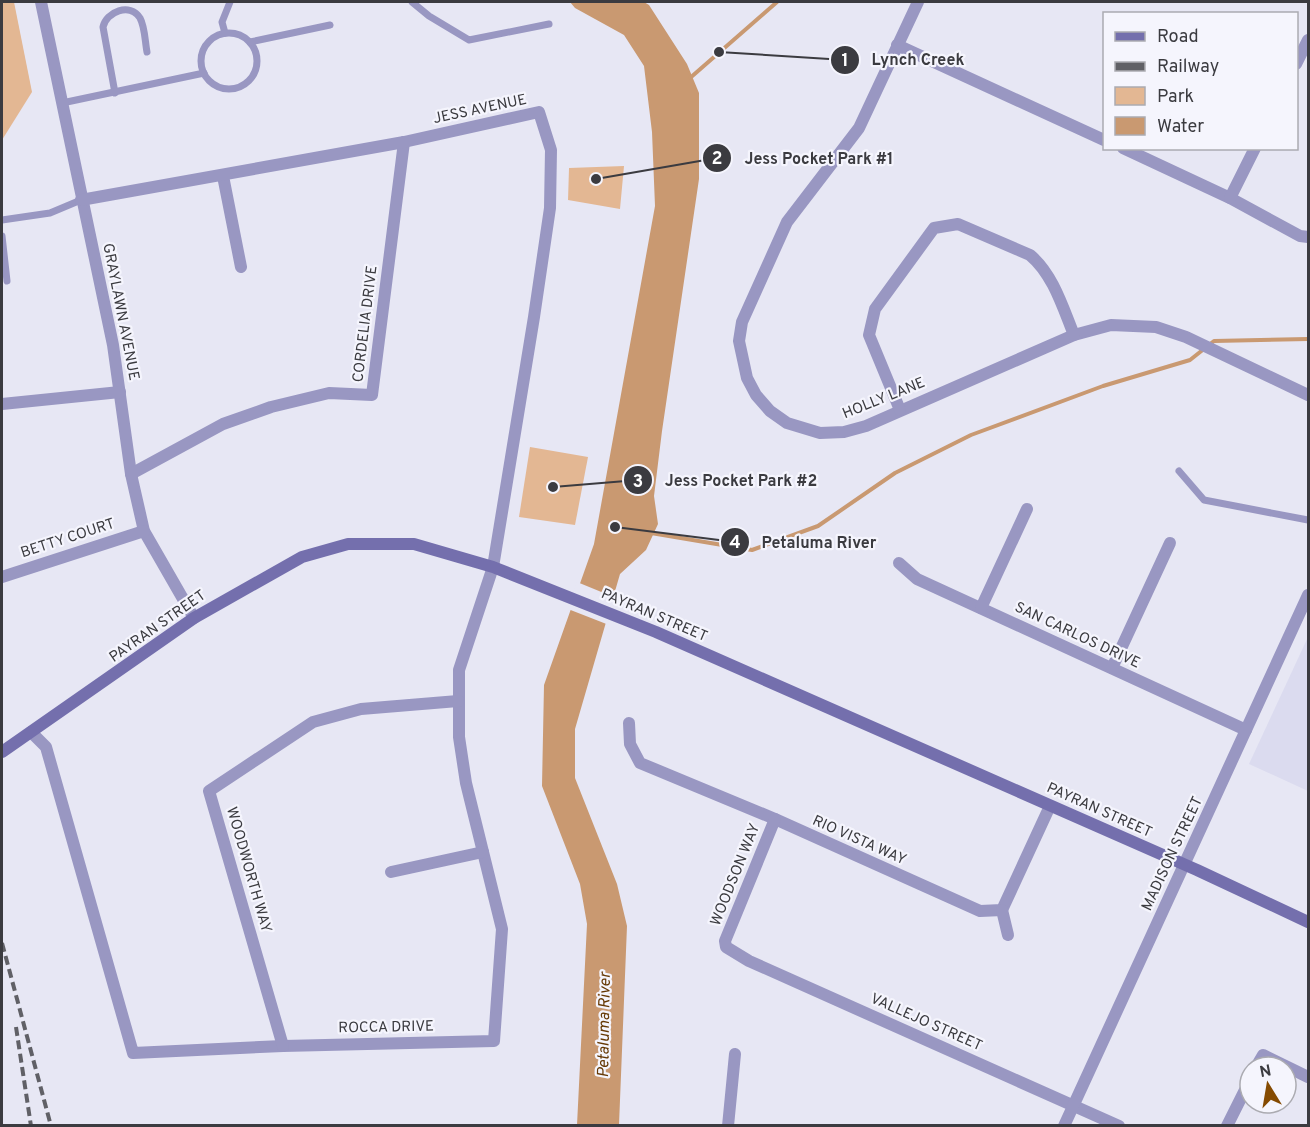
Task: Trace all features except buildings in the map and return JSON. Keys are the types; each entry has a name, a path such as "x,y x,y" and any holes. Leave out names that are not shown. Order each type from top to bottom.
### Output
{"main road":[{"name":"PAYRAN STREET","path":"2,752 194,618 302,556 348,544 414,544 493,567 656,632 1308,922"}],"street":[{"name":"GRAYLAWN AVENUE","path":"41,2 120,392 131,474 144,531 194,618"},
{"name":"HOLLY LANE","path":"918,2 859,128 787,222 742,322 739,341 747,378 756,395 770,411 803,430 820,433 844,432 1074,335 1111,325 1156,327 1186,337 1308,394"},
{"path":"1298,60 1308,40"},
{"path":"897,45 1103,140"},
{"name":"JESS AVENUE","path":"81,200 404,142 539,112 550,150 548,219 493,567"},
{"name":"CORDELIA DRIVE","path":"131,474 223,424 271,407 329,393 372,395 404,142"},
{"path":"1127,150 1230,198 1300,236 1308,237"},
{"path":"1230,198 1254,150"},
{"path":"223,176 241,267"},
{"path":"900,410 869,335 871,323 875,309 934,228 958,224 1030,255 1040,262 1053,284 1074,335"},
{"path":"2,404 120,392"},
{"path":"981,608 1027,509"},
{"name":"BETTY COURT","path":"2,577 144,531"},
{"path":"1112,668 1170,543"},
{"name":"SAN CARLOS DRIVE","path":"899,562 917,579 1246,730"},
{"name":"ROCCA DRIVE","path":"31,732 46,747 133,1053 282,1046 494,1041 502,929 466,783 459,737 458,701 459,670 493,567"},
{"name":"MADISON STREET","path":"1064,1125 1308,595"},
{"name":"WOODWORTH WAY","path":"282,1046 209,791 313,722 361,709 458,701"},
{"name":"RIO VISTA WAY","path":"629,723 630,744 640,764 775,819 980,911 1002,910"},
{"path":"1008,934 1002,910 1050,806"},
{"name":"WOODSON WAY","path":"725,941 775,819"},
{"path":"391,872 483,852"},
{"name":"VALLEJO STREET","path":"725,941 726,947 749,961 1119,1125"},
{"path":"728,1125 735,1054"},
{"path":"1227,1125 1238,1103"}],"lane":[{"path":"225,33 222,22 230,2"},
{"path":"412,2 429,16 469,40 549,24"},
{"path":"115,93 103,27 105,19 113,12 127,10 134,12 140,19 147,52"},
{"path":"250,42 330,25"},
{"path":"225,33 238,34 250,42 256,54 256,68 242,85 220,87 204,73 201,58 206,45 225,33"},
{"path":"62,103 204,73"},
{"path":"2,220 50,213 81,200"},
{"path":"2,236 7,281"},
{"path":"1179,471 1204,500 1308,520"}],"shaded area":[{"path":"1308,637 1308,791 1249,764"}],"green space":[{"path":"2,2 14,2 32,92 2,140"},
{"path":"624,166 620,209 568,200 569,168"},
{"path":"530,447 588,457 575,525 519,517"}],"water":[{"path":"570,2 644,2 649,5 687,64 699,93 699,179 654,496 658,524 646,550 620,574 575,729 575,778 617,884 627,926 619,1125 577,1125 587,924 580,884 542,786 544,685 594,544 655,206 652,132 644,66 624,35 575,8"}],"pier":[{"path":"577,582 616,598 609,625 568,609"}],"waterway":[{"path":"690,78 777,2"},
{"path":"651,533 752,550 818,526 895,473 971,435 1103,386 1190,360 1214,341 1308,339"}],"railway":[{"path":"2,943 51,1126"},
{"path":"16,1027 31,1126"}],"place":[{"name":"Lynch Creek","path":"719,52"},
{"name":"Jess Pocket Park #1","path":"596,179"},
{"name":"Jess Pocket Park #2","path":"553,487"},
{"name":"Petaluma River","path":"615,527"}]}
